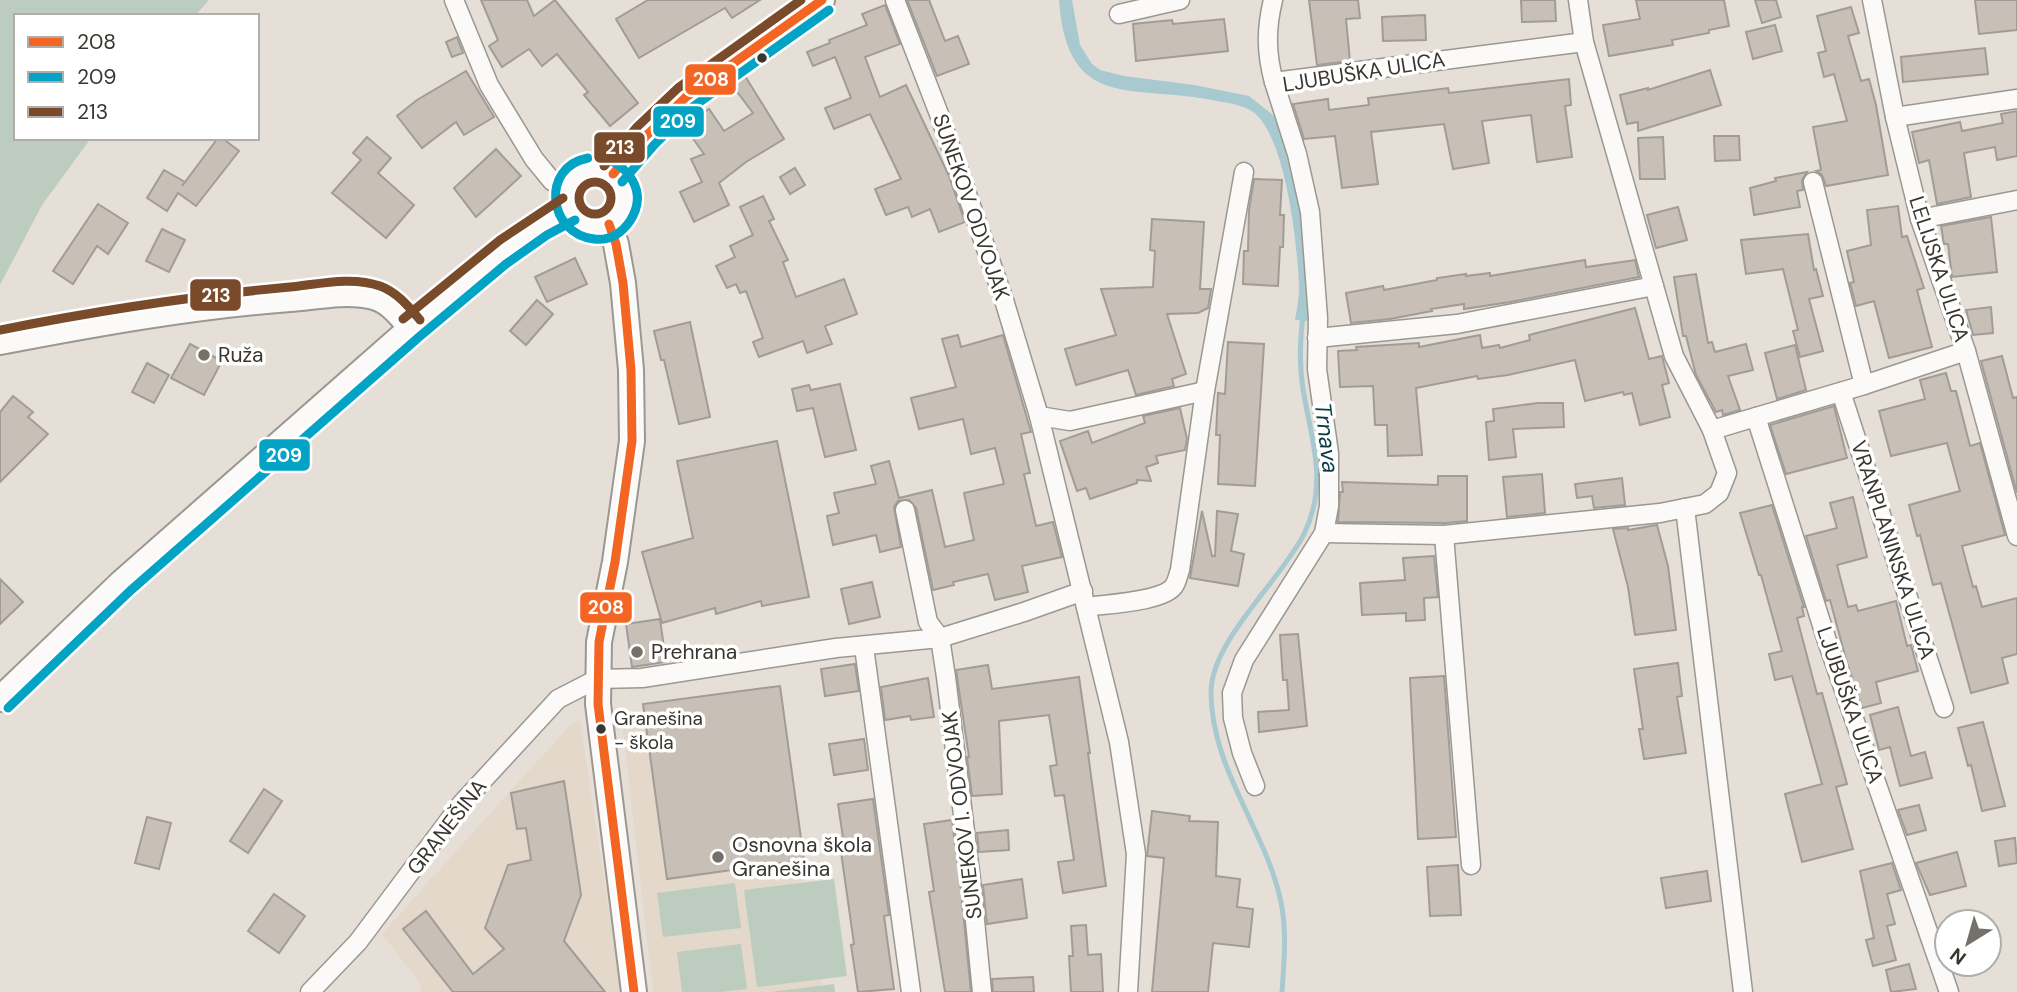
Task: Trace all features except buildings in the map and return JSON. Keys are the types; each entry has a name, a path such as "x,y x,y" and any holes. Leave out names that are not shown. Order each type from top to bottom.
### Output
{"main road":[{"path":"613,174 646,136 686,97 822,0"},
{"path":"0,699 122,583 411,328 499,254 569,200 578,175 595,168 613,174 620,181 625,200 617,218 600,226 582,223 569,200"},
{"path":"609,224 616,244 623,283 631,370 632,441 615,562 599,642 597,679 602,751 634,992"},
{"path":"0,342 71,328 258,301 342,295 369,296 383,300 411,328"}],"street":[{"path":"454,0 495,96 534,159 569,200"},
{"name":"SUNEKOV ODVOJAK","path":"895,0 939,114 1004,300 1039,416 1084,599"},
{"path":"1119,14 1180,0"},
{"path":"1273,0 1267,46 1273,82"},
{"path":"1324,533 1444,535 1660,513 1705,504 1719,493 1727,473 1712,430 1674,356 1584,42 1578,0"},
{"name":"LELIJSKA ULICA","path":"1872,0 1895,117 1920,219 1966,351 2017,536"},
{"name":"LJUBUŠKA ULICA","path":"1255,786 1242,754 1233,718 1232,692 1244,660 1324,533 1329,506 1329,453 1317,369 1310,212 1297,154 1273,82 1584,42"},
{"path":"1895,117 2017,99"},
{"path":"597,679 642,678 836,648 940,638 1024,612 1084,599 1145,599 1162,595 1174,587 1183,550 1205,391 1244,172"},
{"path":"1813,182 1864,385"},
{"path":"1920,219 2017,200"},
{"path":"1317,338 1457,324 1654,286"},
{"path":"1712,430 1864,385 1966,351"},
{"path":"1039,416 1070,421 1205,391"},
{"name":"VRANPLANINSKA ULICA","path":"1841,392 1944,708"},
{"name":"LJUBUŠKA ULICA","path":"1756,417 1827,641 1949,992"},
{"path":"1685,508 1743,992"},
{"name":"SUNEKOV I. ODVOJAK","path":"905,510 928,622 940,638 971,880 982,992"},
{"path":"1444,535 1471,866"},
{"path":"1084,599 1119,743 1136,854 1128,992"},
{"path":"864,647 911,992"},
{"name":"GRANEŠINA","path":"310,992 358,942 462,803 558,699 597,679"}],"shaded area":[{"name":"Osnovna škola Granešina","path":"770,694 823,992 653,992 622,722"},
{"path":"580,720 621,992 422,992 419,982 382,934 570,726"}],"green space":[{"path":"0,0 209,0 197,14 14,14 14,140 90,140 42,205 0,285"},
{"path":"834,879 847,976 757,987 744,890"},
{"path":"735,883 741,928 663,937 657,893"},
{"path":"741,944 747,989 682,992 677,952"},
{"path":"834,984 835,992 771,992"}],"water":[{"path":"1059,0 1072,0 1080,45 1092,64 1100,70 1249,96 1273,115 1280,127 1301,198 1311,321 1295,320 1299,288 1293,221 1282,168 1264,125 1253,112 1236,105 1187,96 1133,91 1110,86 1091,77 1075,61 1065,36"}],"waterway":[{"name":"Trnava","path":"1282,992 1284,936 1281,902 1274,875 1220,747 1213,720 1211,692 1214,672 1222,652 1304,534 1316,497 1316,461 1301,370 1303,315"}],"transit line":[{"name":"213","path":"604,166 637,127 678,88 801,0"},
{"name":"208","path":"613,174 646,136 686,97 822,0"},
{"name":"209","path":"622,182 655,144 694,106 829,10"},
{"name":"209","path":"588,158 573,164 562,174 557,186 556,200 559,214 567,226 579,234 605,239 619,233 626,226 635,210 637,199 636,189 626,172 618,165 598,156"},
{"name":"213","path":"595,182 606,187 611,198 606,209 595,214 584,209 579,198 584,187 595,182"},
{"name":"213","path":"403,319 500,240 563,198"},
{"name":"209","path":"8,708 130,591 419,337 506,264 547,235 575,220"},
{"name":"208","path":"609,224 616,244 623,283 631,370 632,441 615,562 599,642 598,704 634,992"},
{"name":"213","path":"0,330 108,310 347,281 369,283 392,292 420,320"}],"place":[{"name":"Ruža","path":"204,355"},
{"name":"Prehrana","path":"637,652"},
{"name":"Granešina - škola","path":"601,729"},
{"name":"Osnovna škola Granešina","path":"718,857"}]}
